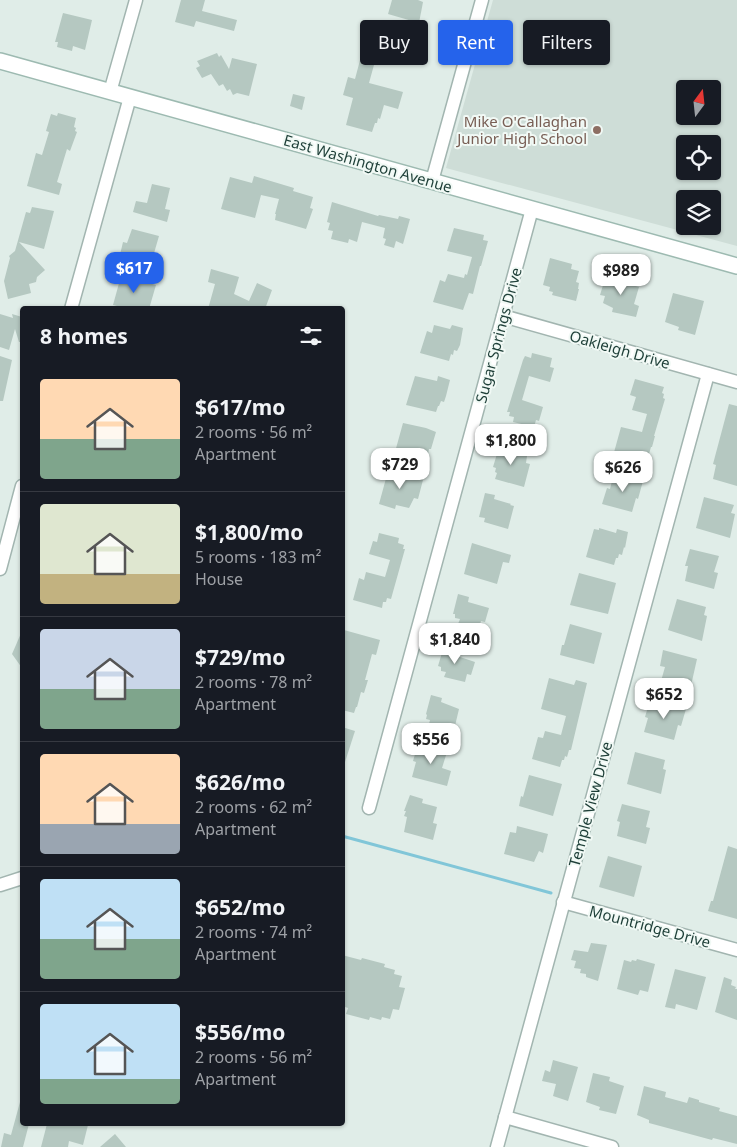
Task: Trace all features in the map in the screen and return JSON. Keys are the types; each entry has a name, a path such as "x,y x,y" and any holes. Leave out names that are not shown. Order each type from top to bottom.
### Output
{"street":[{"path":"110,92 136,0"},
{"path":"432,181 482,0"},
{"name":"East Washington Avenue","path":"0,61 737,266"},
{"path":"72,306 130,97"},
{"name":"Sugar Springs Drive","path":"368,808 532,209"},
{"name":"Oakleigh Drive","path":"503,316 737,382"},
{"name":"Temple View Drive","path":"497,1147 708,374"},
{"path":"0,569 20,494"},
{"path":"0,885 20,879"},
{"name":"Mountridge Drive","path":"563,902 737,950"},
{"path":"505,1118 612,1147"}],"shaded area":[{"name":"Mike O'Callaghan Junior High School","path":"493,0 737,0 737,246 696,235 721,235 721,190 676,190 676,230 446,168 475,65 513,65 513,20 487,20"}],"building":[{"path":"181,0 205,0 202,11 237,20 234,31 196,21 194,27 175,22"},
{"path":"392,0 418,0 423,2 420,20 409,20 388,14"},
{"path":"63,13 92,20 85,50 73,46 72,51 57,47 58,42 55,42"},
{"path":"217,53 219,57 221,55 229,69 232,58 257,64 249,96 237,93 233,95 230,89 227,91 223,84 219,86 211,74 202,78 196,68 200,66 197,61"},
{"path":"360,60 360,65 374,65 369,83 403,92 398,109 384,105 380,119 378,118 372,132 346,125 353,98 343,95 348,77 355,79"},
{"path":"293,94 305,97 302,110 290,106"},
{"path":"58,113 76,118 74,127 77,132 70,151 67,149 57,182 62,184 59,195 27,186 36,153 42,155 49,132 46,131 51,114 57,116"},
{"path":"254,176 294,188 293,191 313,197 310,208 313,209 306,229 275,220 279,199 261,195 255,218 221,209 230,177 252,183"},
{"path":"152,184 170,188 165,209 170,210 167,222 133,212 136,201 147,203"},
{"path":"332,202 378,216 398,219 399,216 410,219 403,244 396,241 394,248 384,245 386,239 383,238 385,228 362,222 357,242 349,239 348,243 331,239 333,231 328,230 330,223 327,222"},
{"path":"32,207 54,211 44,249 19,242 45,270 37,277 36,282 29,284 31,293 8,299 4,281 9,256 15,251 26,212 30,213"},
{"path":"454,228 484,235 483,240 488,241 473,294 469,293 463,310 433,302 440,280 445,282 448,274 464,278 465,274 467,275 472,257 447,251"},
{"path":"132,229 159,236 150,267 119,259 123,242 127,243"},
{"path":"550,258 572,264 571,269 579,271 576,282 579,283 579,289 576,301 552,295 553,292 549,291 550,287 543,285"},
{"path":"211,269 239,277 234,294 249,301 257,283 272,290 266,306 209,306 215,284 208,282"},
{"path":"610,274 633,280 632,285 639,287 634,304 639,306 636,317 612,312 613,308 603,303 605,296 600,295 604,282 608,283"},
{"path":"121,276 156,285 150,306 113,305"},
{"path":"673,293 704,301 695,335 678,330 679,327 665,322"},
{"path":"0,314 13,318 12,314 20,316 20,342 15,329 9,350 0,347"},
{"path":"434,325 450,329 452,325 463,328 460,345 457,351 454,350 453,355 451,354 449,361 420,353 427,331 432,333"},
{"path":"532,353 552,358 550,367 554,368 550,382 529,376 522,400 543,407 539,421 536,420 534,427 513,422 514,417 509,416 510,412 507,412 523,360 525,356 531,358"},
{"path":"0,356 12,360 3,401 0,401"},
{"path":"415,376 437,381 438,376 450,380 444,402 441,401 436,412 406,405"},
{"path":"635,379 664,387 662,393 665,399 652,447 649,454 647,453 646,458 644,457 642,464 613,456 621,427 642,432 647,414 632,410 636,397 630,395"},
{"path":"729,404 737,406 737,486 713,479 716,465 713,464"},
{"path":"403,423 436,432 431,449 429,449 428,454 426,453 424,460 395,452"},
{"path":"500,444 512,447 511,451 527,456 526,463 530,464 524,487 495,479 497,473 495,472 496,468 493,467"},
{"path":"388,471 423,480 418,499 414,498 409,508 396,505 395,509 379,504"},
{"path":"614,473 643,481 632,512 602,504 607,488 610,489"},
{"path":"485,493 495,495 494,499 514,506 508,529 484,522 485,518 479,517"},
{"path":"704,497 734,505 731,513 735,514 730,538 696,528"},
{"path":"599,528 616,533 617,529 628,532 625,548 622,555 619,554 618,558 616,558 614,565 586,557 594,529 599,530"},
{"path":"379,533 399,538 398,543 404,545 403,549 405,549 391,599 387,598 386,602 383,602 382,608 353,600 359,578 364,580 366,572 385,577 390,560 369,554 373,541 377,542"},
{"path":"472,543 511,555 509,563 503,562 497,584 464,574"},
{"path":"690,549 719,556 714,572 718,573 714,589 685,581 688,566 685,566"},
{"path":"579,573 616,583 608,614 570,605"},
{"path":"458,594 469,597 468,602 489,608 485,622 481,621 479,629 458,624 460,619 455,618 455,614 453,614"},
{"path":"677,599 706,607 704,615 707,616 702,641 668,630"},
{"path":"570,624 602,633 594,664 560,655"},
{"path":"345,630 380,640 376,655 372,654 365,680 368,680 364,693 361,692 354,713 345,711"},
{"path":"20,636 20,665 12,654"},
{"path":"444,646 455,649 454,655 475,662 471,675 467,674 465,682 444,677 446,672 441,671 441,667 438,666"},
{"path":"663,650 697,659 690,690 661,681 665,667 660,666"},
{"path":"549,678 574,685 576,680 587,683 571,750 569,750 567,757 565,756 564,760 562,760 560,767 532,759 538,737 543,738 545,731 561,735 566,716 541,709"},
{"path":"431,695 442,698 441,702 459,709 454,730 429,724 430,720 426,719 426,714"},
{"path":"650,700 686,709 681,726 678,725 674,740 644,732 648,718 645,717"},
{"path":"345,728 355,731 345,762"},
{"path":"418,744 447,752 442,768 451,771 447,786 412,777 416,762 413,761"},
{"path":"635,752 665,760 663,769 666,770 661,794 627,784"},
{"path":"529,775 562,784 553,816 519,806"},
{"path":"410,795 423,799 422,803 437,807 433,823 437,824 433,840 404,832 407,817 404,816 406,811 404,811"},
{"path":"622,804 650,811 646,827 650,828 646,844 617,836 620,822 617,821"},
{"path":"517,826 548,834 543,853 539,851 534,862 504,854 510,832 516,833"},
{"path":"728,846 737,849 737,919 708,911 711,901 713,901"},
{"path":"608,856 642,866 634,897 599,887"},
{"path":"591,943 607,945 598,981 586,977 586,974 580,973 581,969 574,968 576,961 571,960 574,950 588,952"},
{"path":"345,956 385,964 384,967 395,970 394,974 402,976 399,987 405,988 399,1010 393,1009 390,1019 382,1017 381,1020 370,1017 369,1020 346,1014 348,1008 345,1007"},
{"path":"637,959 655,964 648,992 640,990 638,995 617,989 624,960 631,962"},
{"path":"675,969 706,977 697,1010 676,1004 675,1009 665,1007"},
{"path":"724,977 732,980 731,985 737,989 737,1020 715,1012"},
{"path":"553,1060 578,1067 568,1101 553,1096 556,1084 542,1081 545,1070 550,1072"},
{"path":"593,1073 610,1077 609,1081 624,1086 616,1114 599,1110 600,1107 586,1102"},
{"path":"644,1086 666,1092 665,1097 687,1103 689,1097 720,1108 719,1111 737,1116 737,1144 713,1138 712,1140 649,1123 649,1120 637,1115"},
{"path":"20,1102 20,1126 28,1126 23,1147 1,1147 4,1133 11,1135"},
{"path":"46,1126 88,1126 83,1145 69,1141 68,1147 41,1147"},
{"path":"115,1134 126,1147 100,1147"}],"waterway":[{"path":"345,837 551,893"}],"place":[{"name":"Mike O'Callaghan Junior High School","path":"597,130"}]}
